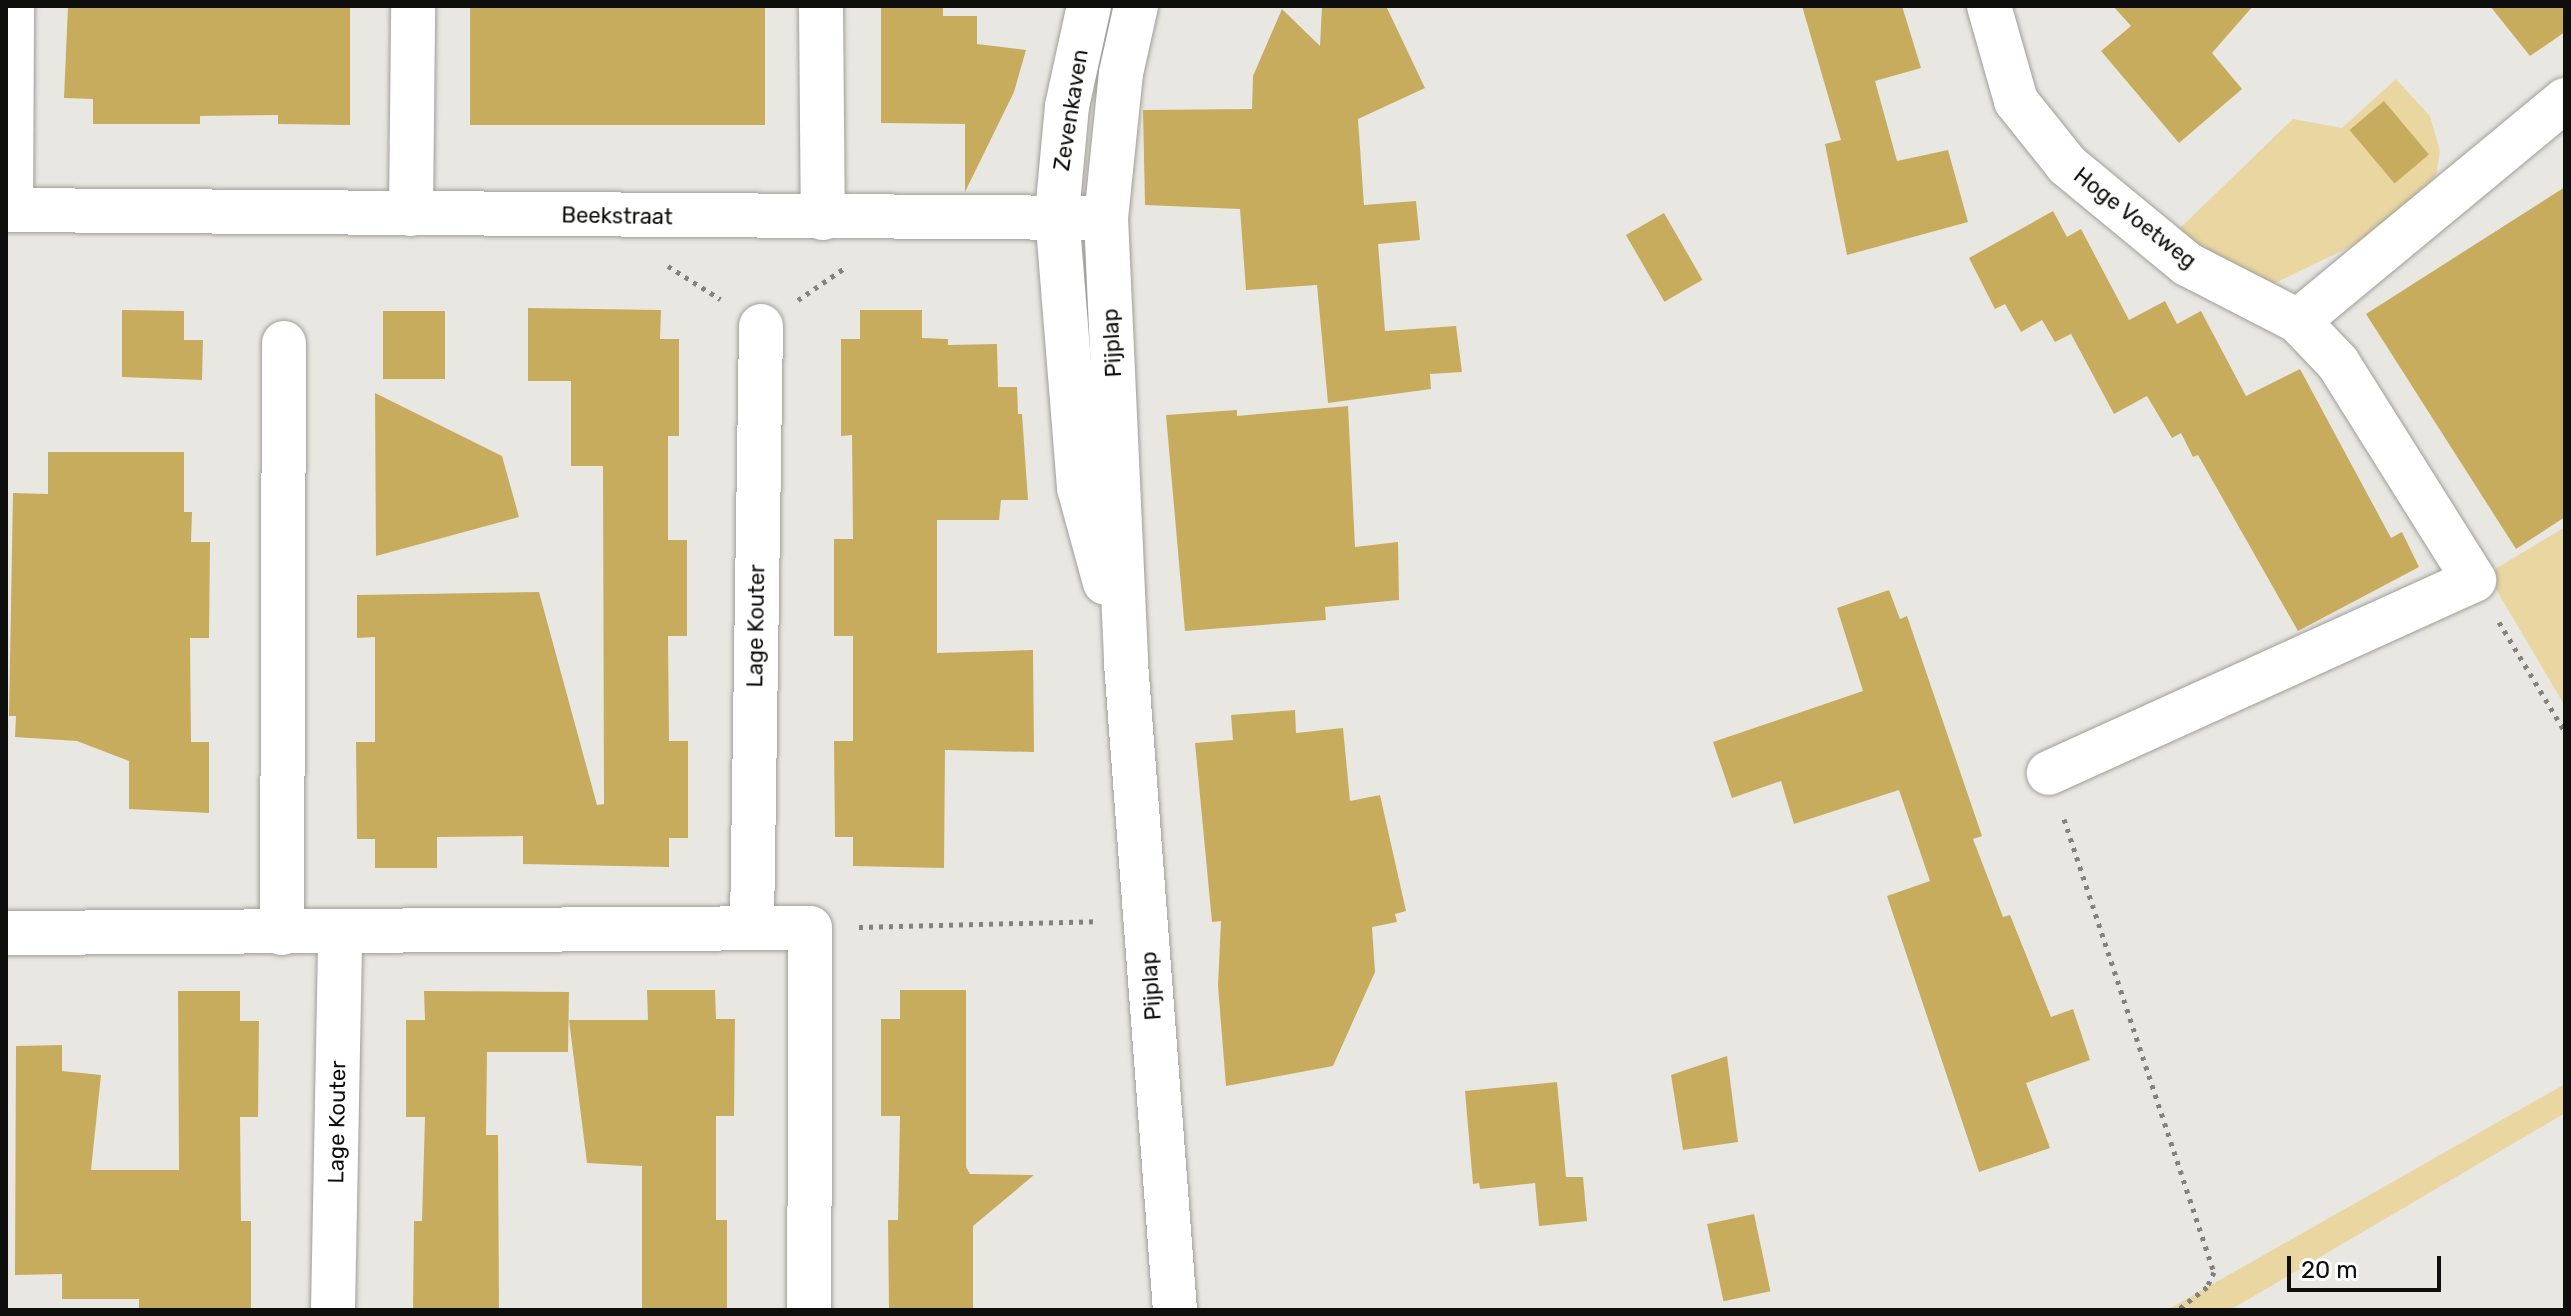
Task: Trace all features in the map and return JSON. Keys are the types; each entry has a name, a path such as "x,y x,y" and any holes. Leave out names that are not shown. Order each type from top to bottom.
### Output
{"street":[{"name":"Beekstraat","path":"12,6 9,210 823,218 1057,214 1106,218"},
{"path":"411,214 413,6"},
{"path":"821,6 823,218"},
{"name":"Zevenkaven","path":"1057,214 1067,106 1089,6"},
{"name":"Zevenkaven","path":"1121,73 1136,6"},
{"name":"Hoge Voetweg","path":"1989,6 2016,101 2067,165 2187,264 2298,321 2338,363 2474,580"},
{"name":"Pijplap","path":"1121,73 1106,218 1126,663 1175,1310"},
{"path":"2298,321 2565,100"},
{"name":"Pijplap","path":"1057,214 1079,488 1126,663"},
{"name":"Lage Kouter","path":"752,926 761,326"},
{"path":"282,933 284,343"},
{"path":"2049,773 2474,580"},
{"path":"6,933 810,928 809,1310"},
{"name":"Lage Kouter","path":"333,1310 340,933"}],"path":[{"path":"656,258 761,326 851,263"},
{"path":"2474,580 2565,732"},
{"path":"2049,773 2214,1272 2207,1287 2178,1310"},
{"path":"810,928 1146,919"}],"shaded area":[{"path":"2396,79 2430,116 2440,151 2436,175 2412,203 2364,240 2273,284 2175,233 2293,119 2342,128"},
{"path":"2565,527 2565,706 2487,574"},
{"path":"2565,1084 2565,1113 2230,1310 2167,1310"}],"building":[{"path":"68,6 350,6 350,125 278,124 278,115 200,116 200,124 93,124 93,99 64,98"},
{"path":"470,6 765,6 765,125 470,125"},
{"path":"881,6 943,6 943,16 977,16 977,44 1026,50 1014,92 965,192 965,124 881,123"},
{"path":"1322,6 1386,6 1425,88 1358,119 1364,205 1416,201 1420,240 1378,244 1385,331 1456,326 1462,372 1430,374 1431,389 1328,403 1317,285 1246,290 1240,209 1145,205 1143,110 1252,109 1253,76 1282,9 1320,46"},
{"path":"1802,6 1902,6 1921,68 1875,81 1897,161 1948,150 1968,222 1847,255 1825,144 1841,140"},
{"path":"2113,6 2253,6 2212,53 2242,89 2179,143 2101,51 2131,26"},
{"path":"2490,6 2565,6 2565,32 2530,56"},
{"path":"2384,101 2429,155 2395,184 2350,130"},
{"path":"2565,187 2565,517 2516,549 2366,314"},
{"path":"2053,211 2067,237 2081,229 2129,320 2165,301 2177,324 2201,311 2246,396 2300,369 2391,538 2402,532 2419,567 2298,631 2198,455 2193,457 2181,433 2172,438 2147,396 2114,414 2071,334 2055,342 2042,320 2021,332 2005,304 1995,309 1969,258"},
{"path":"1664,213 1702,280 1664,302 1626,235"},
{"path":"528,308 661,310 660,339 679,339 679,436 668,436 668,540 687,540 687,636 668,636 669,741 688,741 688,838 669,838 669,867 523,864 523,836 437,837 437,868 375,868 375,839 357,839 356,742 375,742 375,637 357,638 357,595 539,592 597,805 604,804 603,466 571,466 571,381 528,381"},
{"path":"122,310 184,311 184,340 203,340 202,380 122,377"},
{"path":"860,310 922,310 922,338 948,339 948,345 997,344 998,387 1017,387 1018,414 1022,414 1028,500 1001,500 999,520 937,520 937,653 1033,650 1034,752 945,750 944,868 853,866 853,837 835,837 834,741 853,741 853,636 834,636 834,539 853,539 852,435 841,436 841,339 860,339"},
{"path":"383,311 445,311 445,379 383,379"},
{"path":"375,393 502,456 519,517 376,556"},
{"path":"1348,406 1355,547 1398,542 1399,600 1325,607 1326,620 1185,631 1166,415 1237,410 1237,416"},
{"path":"48,452 184,452 184,512 192,512 191,542 210,542 209,638 190,638 191,742 209,742 209,813 129,809 129,761 77,741 15,737 16,716 9,716 13,493 48,494"},
{"path":"1889,590 1900,619 1907,616 1982,836 1973,839 2003,917 2010,915 2051,1017 2073,1009 2090,1060 2026,1083 2050,1148 1979,1172 1887,896 1930,881 1899,790 1794,824 1781,781 1732,798 1713,742 1863,691 1837,608"},
{"path":"1295,710 1296,733 1343,728 1350,801 1380,795 1406,911 1395,914 1397,922 1372,927 1375,972 1333,1066 1226,1086 1218,986 1221,921 1212,922 1195,743 1233,740 1231,715"},
{"path":"647,990 715,990 716,1019 735,1019 734,1116 716,1116 716,1220 727,1220 727,1310 642,1310 642,1166 587,1163 569,1020 648,1020"},
{"path":"900,990 966,990 966,1167 970,1174 1034,1175 973,1226 973,1310 889,1310 888,1220 898,1220 900,1116 881,1116 881,1019 900,1019"},
{"path":"178,991 240,991 240,1021 259,1021 258,1117 240,1117 241,1221 251,1221 251,1310 139,1310 139,1299 62,1299 62,1274 15,1275 16,1046 62,1045 62,1071 101,1075 91,1170 179,1170"},
{"path":"424,991 569,992 568,1052 487,1052 486,1135 498,1135 499,1310 413,1310 414,1221 422,1221 425,1117 406,1117 406,1020 425,1020"},
{"path":"1727,1056 1738,1142 1683,1150 1671,1075"},
{"path":"1557,1082 1566,1177 1583,1177 1587,1221 1539,1226 1535,1183 1480,1189 1479,1183 1473,1184 1465,1091"},
{"path":"1754,1214 1770,1291 1723,1301 1707,1224"}]}
